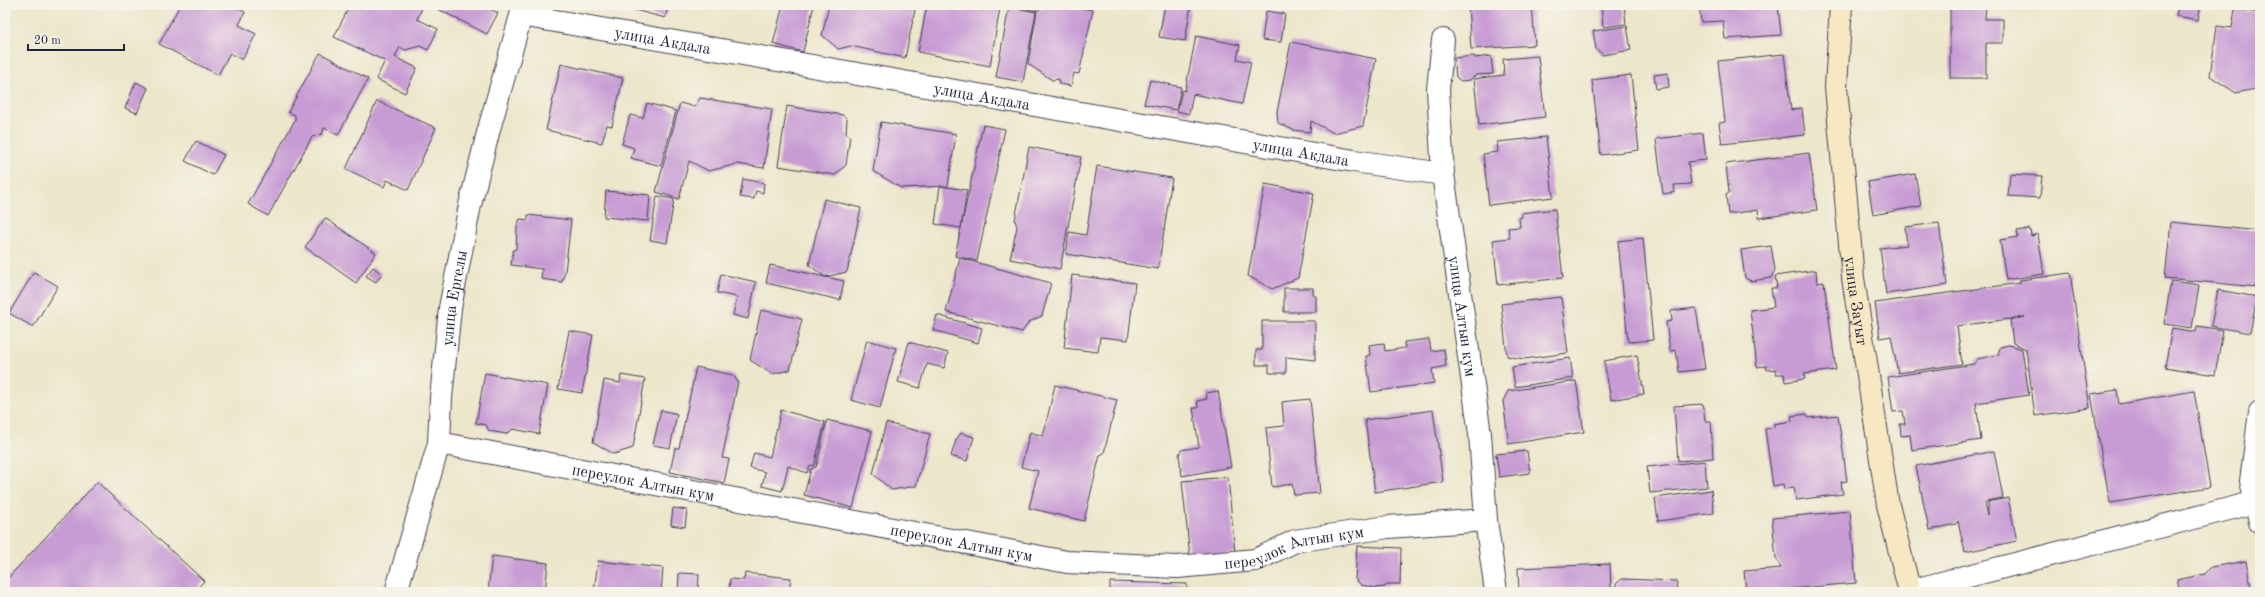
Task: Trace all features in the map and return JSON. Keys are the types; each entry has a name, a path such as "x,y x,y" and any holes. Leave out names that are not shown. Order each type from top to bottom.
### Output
{"street":[{"name":"улица Зауыт","path":"1841,5 1836,87 1853,278 1888,505 1910,592"},
{"name":"улица Акдала","path":"523,10 1354,161 1443,174"},
{"name":"улица Ергелы","path":"396,592 439,443 450,308 470,205 488,129 523,10"},
{"name":"улица Алтын кум","path":"1443,40 1438,89 1443,174 1480,434 1486,520 1496,592"},
{"path":"1910,592 2258,509 2251,481 2260,412"},
{"name":"переулок Алтын кум","path":"439,443 1066,562 1177,567 1256,560 1295,541 1388,528 1486,520"}],"building":[{"path":"180,5 232,5 245,12 239,25 256,34 242,60 230,53 218,75 159,44"},
{"path":"350,5 420,5 423,6 417,19 438,29 428,50 420,46 405,50 400,47 395,57 417,68 405,93 376,79 385,61 334,37"},
{"path":"430,5 482,5 498,13 487,34"},
{"path":"616,5 669,5 665,18"},
{"path":"783,5 814,5 803,52 773,44"},
{"path":"829,5 916,5 905,58 851,46 838,49 822,35"},
{"path":"927,5 987,5 1000,8 990,66 918,52"},
{"path":"1012,5 1037,5 1036,11"},
{"path":"1046,5 1062,7 1068,5 1093,10 1079,74 1074,73 1071,86 1059,84 1059,79 1052,80 1028,64 1037,11"},
{"path":"1165,5 1191,5 1185,41 1159,37"},
{"path":"1468,5 1532,5 1535,45 1471,49"},
{"path":"1601,5 1624,5 1626,24 1603,27"},
{"path":"1699,5 1778,5 1781,35 1725,39 1723,21 1701,22"},
{"path":"1950,5 1986,5 1985,19 2003,19 2003,43 1986,43 1986,78 1950,78"},
{"path":"2178,5 2201,5 2198,20 2176,16"},
{"path":"1009,7 1036,12 1023,82 996,77"},
{"path":"2235,9 2260,13 2260,88 2236,93 2210,76 2217,26 2232,28"},
{"path":"1266,11 1285,14 1281,42 1262,40"},
{"path":"1627,26 1631,50 1603,55 1596,49 1593,31"},
{"path":"1196,36 1240,45 1237,59 1251,62 1242,104 1193,94 1189,114 1177,111 1182,90 1185,91"},
{"path":"1291,42 1376,59 1363,126 1334,133 1311,121 1310,132 1293,130 1278,123 1277,112"},
{"path":"320,53 368,79 338,135 324,128 322,134 312,137 268,216 248,204 295,120 295,115 288,112"},
{"path":"1784,54 1791,110 1802,108 1805,135 1722,144 1719,123 1725,122 1718,61"},
{"path":"1474,56 1475,58 1491,56 1493,74 1476,75 1470,80 1461,81 1456,77 1454,58"},
{"path":"1538,56 1545,117 1479,125 1474,79 1504,75 1503,59"},
{"path":"561,64 623,78 612,126 607,125 602,143 546,130"},
{"path":"1668,73 1669,87 1656,89 1654,75"},
{"path":"1631,75 1639,150 1601,155 1592,80"},
{"path":"1150,80 1181,87 1176,110 1144,104"},
{"path":"136,82 148,88 137,113 125,108"},
{"path":"700,98 772,109 764,168 737,164 709,171 689,161 679,199 656,192 680,103 695,107"},
{"path":"377,101 436,128 408,190 387,180 384,187 346,169"},
{"path":"647,103 676,111 661,166 631,158 634,148 622,144 630,115 643,118"},
{"path":"787,106 843,115 847,119 846,133 850,136 846,165 835,175 778,166"},
{"path":"881,122 956,134 948,186 901,188 873,171"},
{"path":"983,125 1005,129 977,261 955,256"},
{"path":"1703,133 1706,160 1688,162 1691,184 1674,185 1675,192 1663,194 1656,139"},
{"path":"1546,137 1553,197 1489,205 1483,154 1498,152 1497,142"},
{"path":"196,141 224,155 213,175 185,161"},
{"path":"1029,147 1081,157 1060,269 1010,259 1017,227 1015,220"},
{"path":"1809,153 1817,210 1759,218 1758,210 1728,214 1726,195 1729,193 1726,164"},
{"path":"1097,166 1172,178 1158,269 1066,254 1069,232 1086,235"},
{"path":"1915,174 1921,206 1873,215 1868,182"},
{"path":"2010,174 2042,176 2040,198 2008,196"},
{"path":"743,179 764,183 763,193 756,191 754,199 740,197"},
{"path":"1265,184 1314,193 1298,278 1272,289 1248,276"},
{"path":"940,186 967,190 961,228 935,224"},
{"path":"606,191 650,195 648,221 604,217"},
{"path":"657,196 674,199 667,243 650,240"},
{"path":"824,199 861,208 847,272 825,277 809,265"},
{"path":"1555,209 1563,278 1498,285 1493,240 1510,238 1508,228 1520,227 1519,218 1522,217 1521,213"},
{"path":"528,215 571,220 565,272 562,282 541,279 542,269 511,265 513,250 516,249 517,226 520,219 528,220"},
{"path":"325,218 376,253 356,283 305,247"},
{"path":"2171,222 2260,231 2256,287 2165,278"},
{"path":"1939,223 1947,285 1886,294 1880,248 1907,245 1905,227"},
{"path":"2030,229 2031,236 2038,234 2044,274 2006,280 2000,240 2018,237 2017,231"},
{"path":"1643,238 1653,340 1628,342 1618,241"},
{"path":"1771,246 1775,270 1771,278 1751,281 1745,278 1741,250"},
{"path":"960,258 1051,283 1042,316 1029,322 1022,332 946,312"},
{"path":"770,265 844,281 840,300 766,283"},
{"path":"373,267 382,274 376,282 366,276"},
{"path":"1816,270 1817,283 1824,282 1836,370 1804,374 1805,379 1785,382 1784,374 1776,374 1776,369 1767,370 1766,366 1757,367 1750,310 1774,307 1771,288 1777,288 1775,276"},
{"path":"34,272 58,286 33,327 9,313"},
{"path":"2070,273 2090,408 2035,416 2026,349 2013,343 2010,320 2025,317 1957,326 1962,364 1898,373 1891,336 1880,338 1875,303 2020,283 2020,280"},
{"path":"721,274 756,282 748,319 733,315 737,297 717,293"},
{"path":"1072,275 1135,283 1128,340 1100,337 1098,352 1064,348"},
{"path":"2171,281 2199,285 2192,328 2164,324"},
{"path":"1284,288 1313,288 1313,296 1316,296 1316,312 1284,312"},
{"path":"2218,290 2257,297 2250,333 2211,326"},
{"path":"1561,297 1568,353 1524,359 1507,356 1501,304"},
{"path":"1696,308 1705,369 1679,372 1676,350 1670,351 1666,322 1672,321 1671,311"},
{"path":"761,310 802,319 790,370 772,374 750,360"},
{"path":"937,315 982,328 978,343 933,330"},
{"path":"1262,321 1315,321 1315,360 1286,357 1286,373 1269,373 1269,365 1256,365 1256,350 1262,350"},
{"path":"2197,326 2223,330 2215,375 2165,367 2172,328 2196,332"},
{"path":"569,331 593,335 582,393 558,389"},
{"path":"1429,339 1431,351 1444,349 1446,366 1432,369 1434,383 1371,392 1366,356 1370,355 1369,345 1384,343 1385,351 1405,348 1404,342"},
{"path":"867,340 896,348 880,408 851,400"},
{"path":"909,342 948,353 944,368 927,364 920,388 898,382"},
{"path":"2009,345 2022,349 2029,395 1976,403 1981,440 1912,450 1910,435 1901,436 1900,424 1905,424 1903,411 1893,412 1888,377 1974,364 1977,359 1998,355 2000,347"},
{"path":"1637,355 1644,394 1611,400 1604,361"},
{"path":"1570,358 1573,378 1515,387 1512,367"},
{"path":"696,367 733,375 738,382 722,458 729,459 724,483 670,472 675,448 679,448"},
{"path":"485,373 548,385 539,434 513,429 506,434 489,431 486,425 476,423"},
{"path":"621,375 645,379 633,448 614,454 593,442 604,380 620,383"},
{"path":"1576,381 1584,432 1509,444 1503,401 1508,391"},
{"path":"1055,385 1117,400 1104,453 1100,455 1084,521 1029,508 1038,471 1021,467 1030,432 1043,436"},
{"path":"2117,390 2119,404 2194,391 2210,487 2110,503 2091,394"},
{"path":"1218,391 1231,467 1182,476 1179,455 1181,450 1199,447 1193,408 1198,408 1197,401 1207,399 1206,393"},
{"path":"1310,399 1320,493 1294,495 1292,484 1272,487 1266,428 1284,426 1282,402"},
{"path":"1703,404 1705,421 1711,421 1713,458 1678,461 1674,406"},
{"path":"661,410 677,414 670,448 653,445"},
{"path":"781,410 825,422 814,466 810,465 807,473 788,466 782,491 762,486 765,472 750,468 754,453 770,457"},
{"path":"1433,410 1443,482 1375,492 1365,420"},
{"path":"1807,414 1808,418 1838,415 1847,481 1841,482 1843,494 1796,500 1794,487 1784,489 1783,484 1773,486 1765,429 1775,427 1773,424 1792,421 1791,416"},
{"path":"827,420 872,431 853,508 804,495 811,469 816,467"},
{"path":"886,423 930,434 916,486 892,490 873,474"},
{"path":"961,433 974,437 967,461 951,456 956,440"},
{"path":"1527,451 1530,473 1499,477 1496,454"},
{"path":"1994,451 2003,498 1987,501 1985,504 1988,515 1988,502 2008,498 2017,541 1965,552 1958,521 1956,524 1929,530 1916,466"},
{"path":"1705,461 1707,487 1650,493 1647,467"},
{"path":"1228,477 1235,553 1190,557 1182,481"},
{"path":"97,482 204,581 194,592 5,592 5,581"},
{"path":"1711,490 1714,513 1658,521 1655,498"},
{"path":"673,508 687,510 685,527 671,525"},
{"path":"1850,511 1856,583 1788,589 1788,592 1746,592 1744,571 1781,568 1776,558 1772,518"},
{"path":"1357,546 1401,548 1400,584 1389,584 1384,587 1375,588 1361,585 1355,579"},
{"path":"492,556 548,563 545,592 488,592"},
{"path":"598,561 663,568 661,592 594,592"},
{"path":"2246,561 2252,592 2180,592 2177,580 2205,574 2211,567"},
{"path":"1610,564 1611,589 1579,592 1519,592 1518,568"},
{"path":"679,573 699,574 698,592 678,592"},
{"path":"745,573 791,578 789,592 729,592 730,579 744,580"},
{"path":"1622,579 1677,581 1676,592 1613,592 1617,583"},
{"path":"1110,582 1187,584 1187,592 1110,592"},
{"path":"985,589 1066,589 1066,592 985,592"}]}
